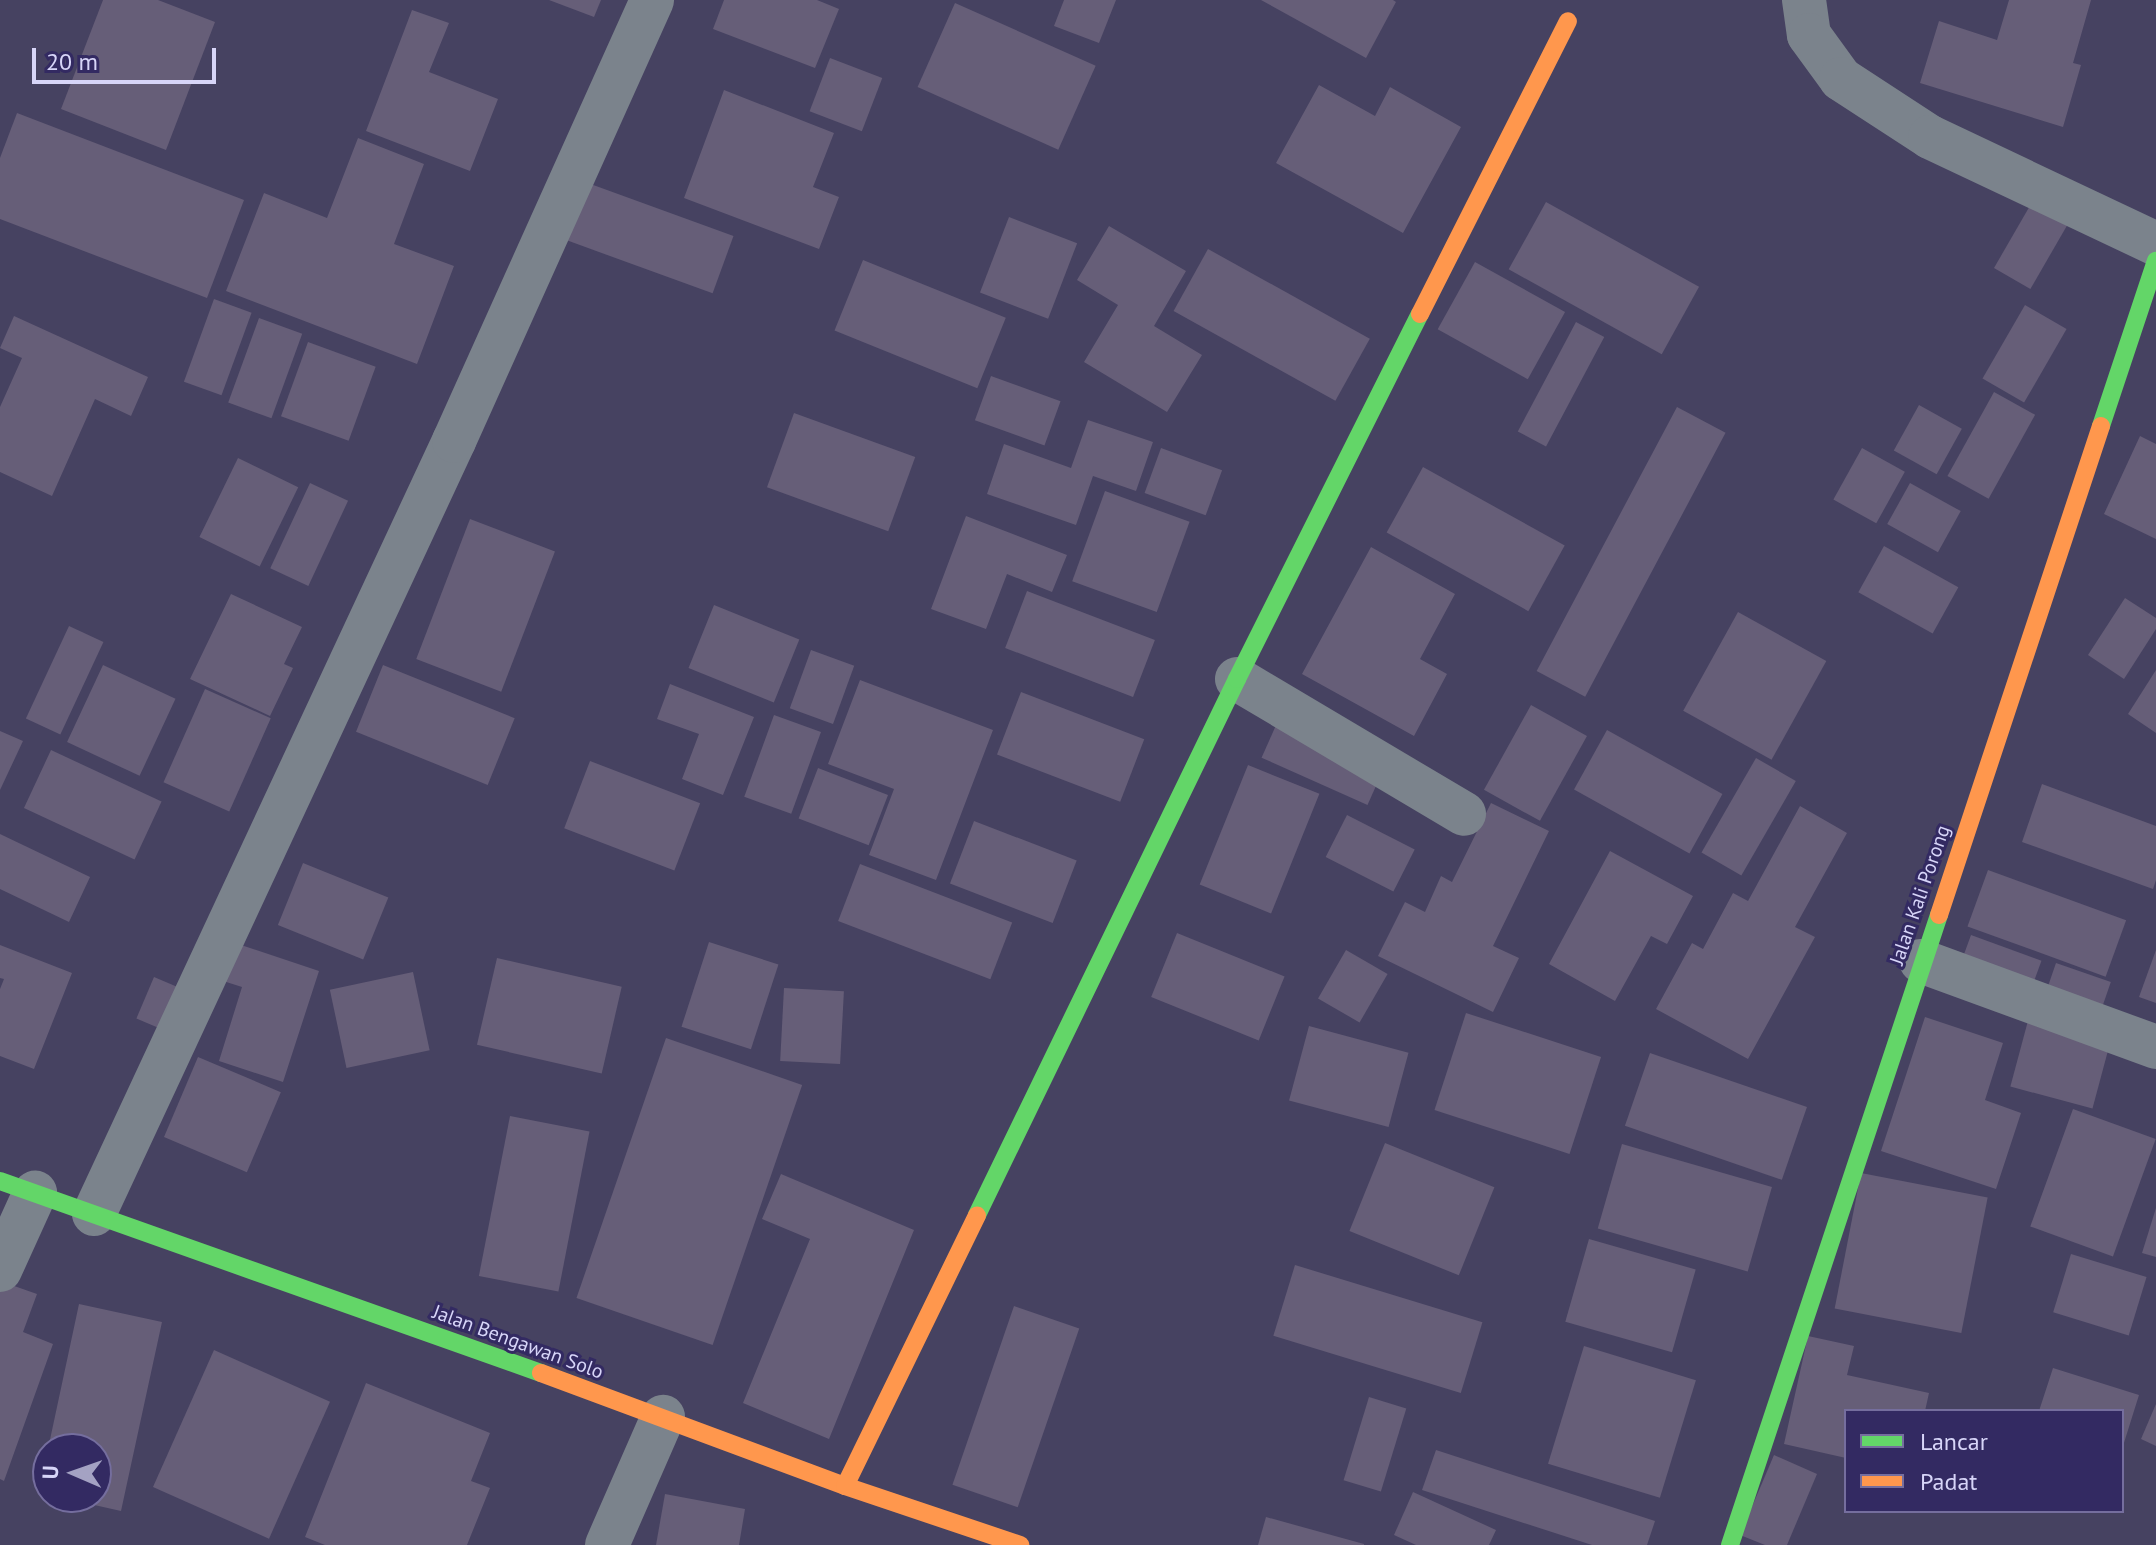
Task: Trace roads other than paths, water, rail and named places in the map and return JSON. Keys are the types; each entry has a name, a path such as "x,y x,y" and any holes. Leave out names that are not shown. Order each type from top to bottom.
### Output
{"street":[{"path":"94,1214 448,456 652,0"},
{"path":"1804,0 1809,35 1841,79 1930,137 2156,244"},
{"path":"845,1486 1237,679 1568,21"},
{"name":"Jalan Kali Porong","path":"1730,1545 1921,961 2156,261"},
{"path":"1237,679 1464,814"},
{"path":"1921,961 2156,1047"},
{"path":"0,1270 18,1187"},
{"name":"Jalan Bengawan Solo","path":"18,1187 663,1417 845,1486 1020,1545"},
{"path":"607,1545 663,1417"}]}
